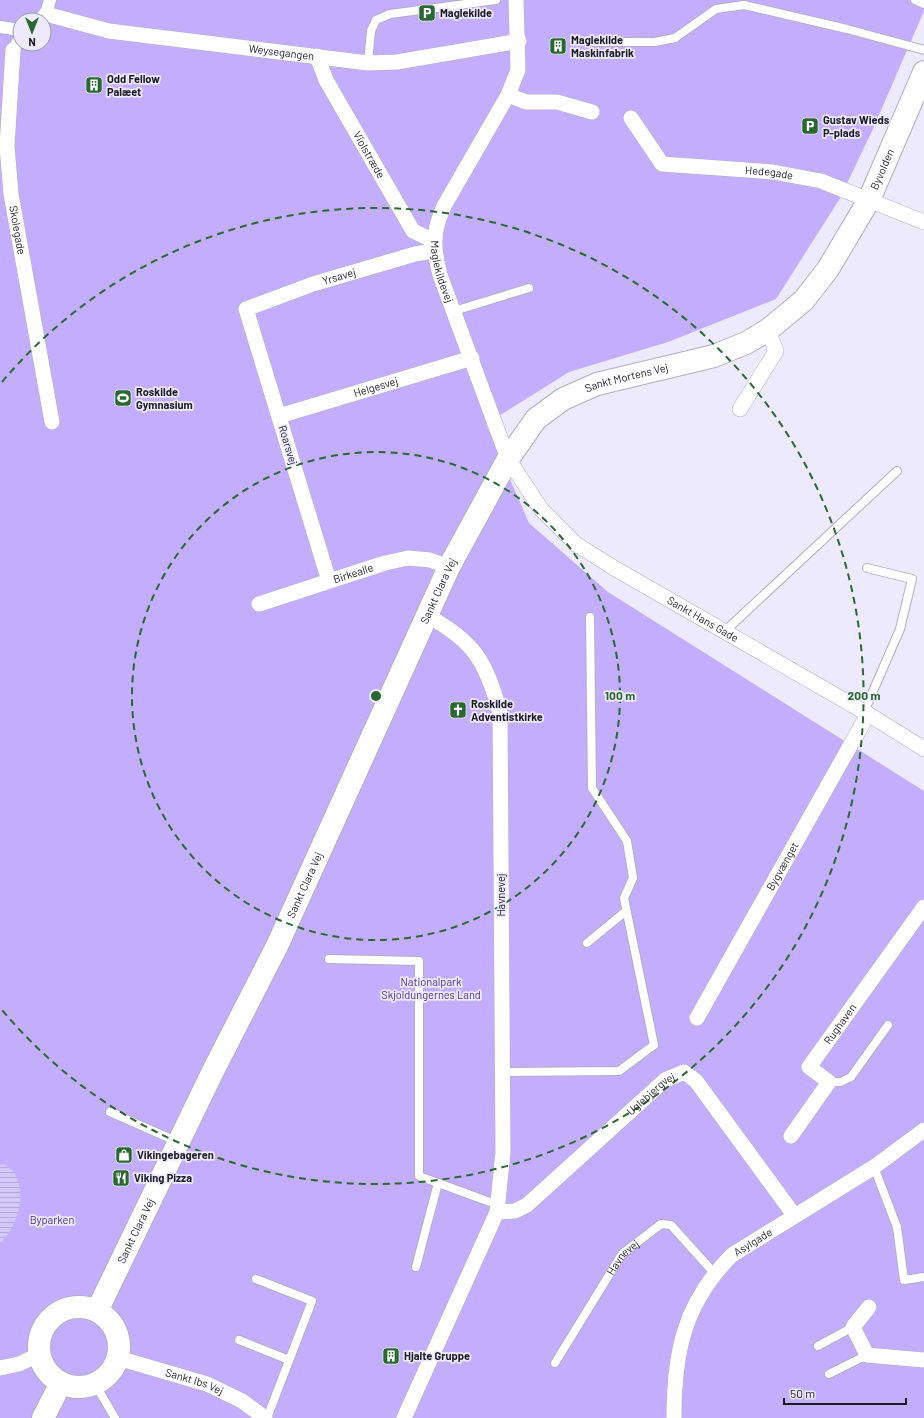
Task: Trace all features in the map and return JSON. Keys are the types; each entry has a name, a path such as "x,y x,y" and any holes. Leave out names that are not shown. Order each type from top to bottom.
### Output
{"main road":[{"name":"Byvolden","path":"869,200 924,72"},
{"name":"Sankt Mortens Vej","path":"508,459 536,419 563,399 596,384 714,356 746,343 768,330 804,300 828,269 869,200"},
{"name":"Sankt Clara Vej","path":"98,1311 179,1142 277,946 449,567 508,459"},
{"path":"82,1306 98,1311 109,1319 116,1330 120,1344 118,1358 113,1368 105,1377 95,1384 84,1387 61,1383 51,1376 44,1366 40,1354 39,1343 47,1322 55,1314 65,1309 82,1306"},
{"path":"43,1418 61,1383"}],"street":[{"name":"Maglekildevej","path":"508,459 472,358 440,275 434,246 437,223 444,206 508,95 518,70 519,41 516,0"},
{"name":"Weysegangen","path":"45,11 109,31 368,63 397,62 519,41"},
{"path":"0,27 12,29"},
{"name":"Skolegade","path":"15,52 7,146 6,194 52,422"},
{"name":"Violstræde","path":"317,56 326,80 413,230 434,246"},
{"path":"508,95 526,102 557,102 592,112"},
{"name":"Hedegade","path":"631,118 662,164 773,172 821,181 924,222"},
{"name":"Yrsavej","path":"246,309 313,284 415,254 434,246"},
{"name":"Roarsvej","path":"246,309 329,581"},
{"path":"740,409 776,352 768,330"},
{"name":"Helgesvej","path":"279,416 472,358"},
{"name":"Sankt Hans Gade","path":"508,459 541,509 576,544 614,568 866,713 924,749"},
{"name":"Birkealle","path":"259,604 385,563 408,558 430,560 449,567"},
{"name":"Havnevej","path":"404,1418 498,1209 503,1152 500,713 491,681 478,656 462,638 426,615"},
{"name":"Bygvænget","path":"697,1018 866,713"},
{"name":"Rughaven","path":"829,1082 809,1067 924,907"},
{"name":"Uglebjergvej","path":"498,1209 515,1211 527,1205 665,1080 684,1072 696,1081 794,1215"},
{"path":"791,1136 829,1082"},
{"name":"Asylgade","path":"674,1418 674,1384 682,1338 694,1305 714,1273 732,1255 794,1215 874,1167 924,1130"},
{"path":"869,1307 853,1327 867,1355 924,1360"},
{"path":"0,1368 19,1364 40,1354"},
{"name":"Sankt Ibs Vej","path":"118,1358 207,1384 242,1400 266,1418"}],"lane":[{"path":"368,63 371,31 376,20 390,14 496,0"},
{"path":"915,0 924,4"},
{"path":"593,42 655,42 675,38 716,8 744,5 847,29 924,50"},
{"path":"454,311 530,288"},
{"path":"724,632 897,471"},
{"path":"866,568 912,579 900,629 866,713"},
{"path":"503,1072 619,1071 654,1045 624,898 633,878 627,841 592,788 590,617"},
{"path":"586,943 626,911"},
{"path":"329,959 420,960 418,1176 498,1209"},
{"path":"829,1082 841,1082 851,1077 888,1025"},
{"path":"110,1112 179,1142"},
{"path":"874,1167 896,1227 904,1280 924,1277"},
{"path":"416,1266 438,1183"},
{"name":"Havnevej","path":"555,1363 622,1254 661,1224 671,1225 714,1273"},
{"path":"256,1279 312,1300 266,1418"},
{"path":"818,1346 853,1327"},
{"path":"239,1340 289,1360"},
{"path":"829,1374 867,1355"},
{"path":"95,1384 115,1418"}],"green space":[{"name":"Nationalpark Skjoldungernes Land","path":"0,0 924,0 924,11 872,131 839,200 776,299 668,342 569,372 486,424 529,523 608,592 924,791 924,1418 0,1418"}],"shaded area":[{"path":"4,1164 11,1169 18,1181 20,1200 16,1220 6,1237 0,1243 0,1165"}],"place":[{"name":"Maglekilde","path":"427,13"},
{"name":"Maglekilde Maskinfabrik","path":"558,46"},
{"name":"Odd Fellow Palæet","path":"94,85"},
{"name":"Gustav Wieds P-plads","path":"810,126"},
{"name":"Roskilde Gymnasium","path":"123,398"},
{"name":"Roskilde Adventistkirke","path":"458,710"},
{"name":"Vikingebageren","path":"124,1155"},
{"name":"Viking Pizza","path":"121,1178"},
{"name":"Hjalte Gruppe","path":"391,1356"}],"park label":[{"name":"Byparken","path":"52,1220"}]}
